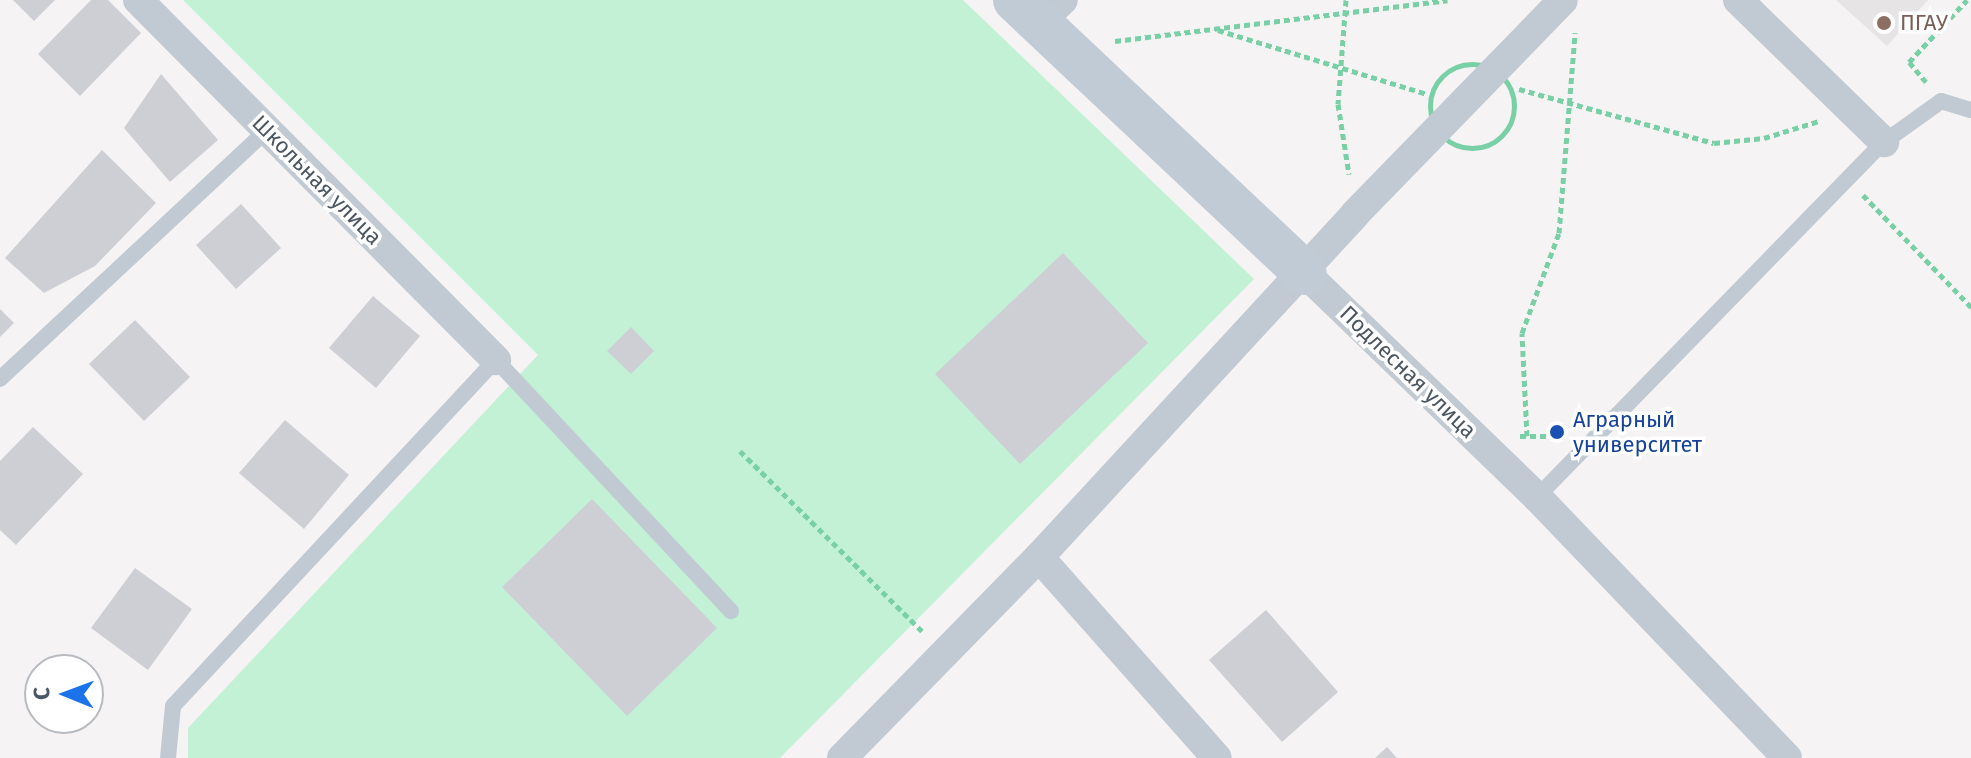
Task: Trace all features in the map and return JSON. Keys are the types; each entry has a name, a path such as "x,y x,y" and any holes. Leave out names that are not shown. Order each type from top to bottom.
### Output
{"street":[{"name":"Школьная улица","path":"138,0 496,360"},
{"path":"842,758 1039,557 1305,273 1355,214 1563,0"},
{"path":"1738,0 1884,142"},
{"name":"Подлесная улица","path":"1039,8 1305,273 1537,497 1787,758"},
{"path":"1039,557 1217,758"}],"lane":[{"path":"1537,497 1884,142 1941,101 1971,110"},
{"path":"0,379 267,130"},
{"path":"168,758 173,706 496,360 731,611"}],"path":[{"path":"1346,0 1338,104 1355,214"},
{"path":"1101,43 1447,0"},
{"path":"1941,101 1909,62 1967,0"},
{"path":"1213,29 1431,96"},
{"path":"1527,436 1522,333 1559,233 1575,29"},
{"path":"1511,87 1714,143 1764,138 1850,109"},
{"path":"1849,181 1971,307"},
{"path":"740,451 943,652"}],"shaded area":[{"name":"ПГАУ","path":"1836,0 1928,0 1887,46"}],"green space":[{"path":"183,0 963,0 1254,279 780,758 188,758 188,728 538,355"}],"building":[{"path":"13,0 55,0 34,21"},
{"path":"91,0 108,0 141,33 80,96 38,54"},
{"path":"161,74 218,140 170,182 124,128"},
{"path":"102,150 156,203 95,266 44,293 5,258"},
{"path":"241,204 281,248 236,289 196,245"},
{"path":"1063,253 1148,343 1020,464 935,374"},
{"path":"373,296 420,336 376,388 329,348"},
{"path":"0,309 14,323 0,337"},
{"path":"135,320 190,377 144,421 89,364"},
{"path":"631,327 654,351 631,374 607,351"},
{"path":"285,420 349,475 304,529 239,473"},
{"path":"33,427 83,474 16,545 0,530 0,461"},
{"path":"592,499 717,628 627,716 502,587"},
{"path":"135,568 192,609 148,670 91,628"},
{"path":"1266,610 1338,692 1282,742 1209,660"},
{"path":"1387,747 1397,758 1375,758"}],"place":[{"name":"ПГАУ","path":"1884,23"},
{"name":"Аграрный университет","path":"1557,432"}]}
